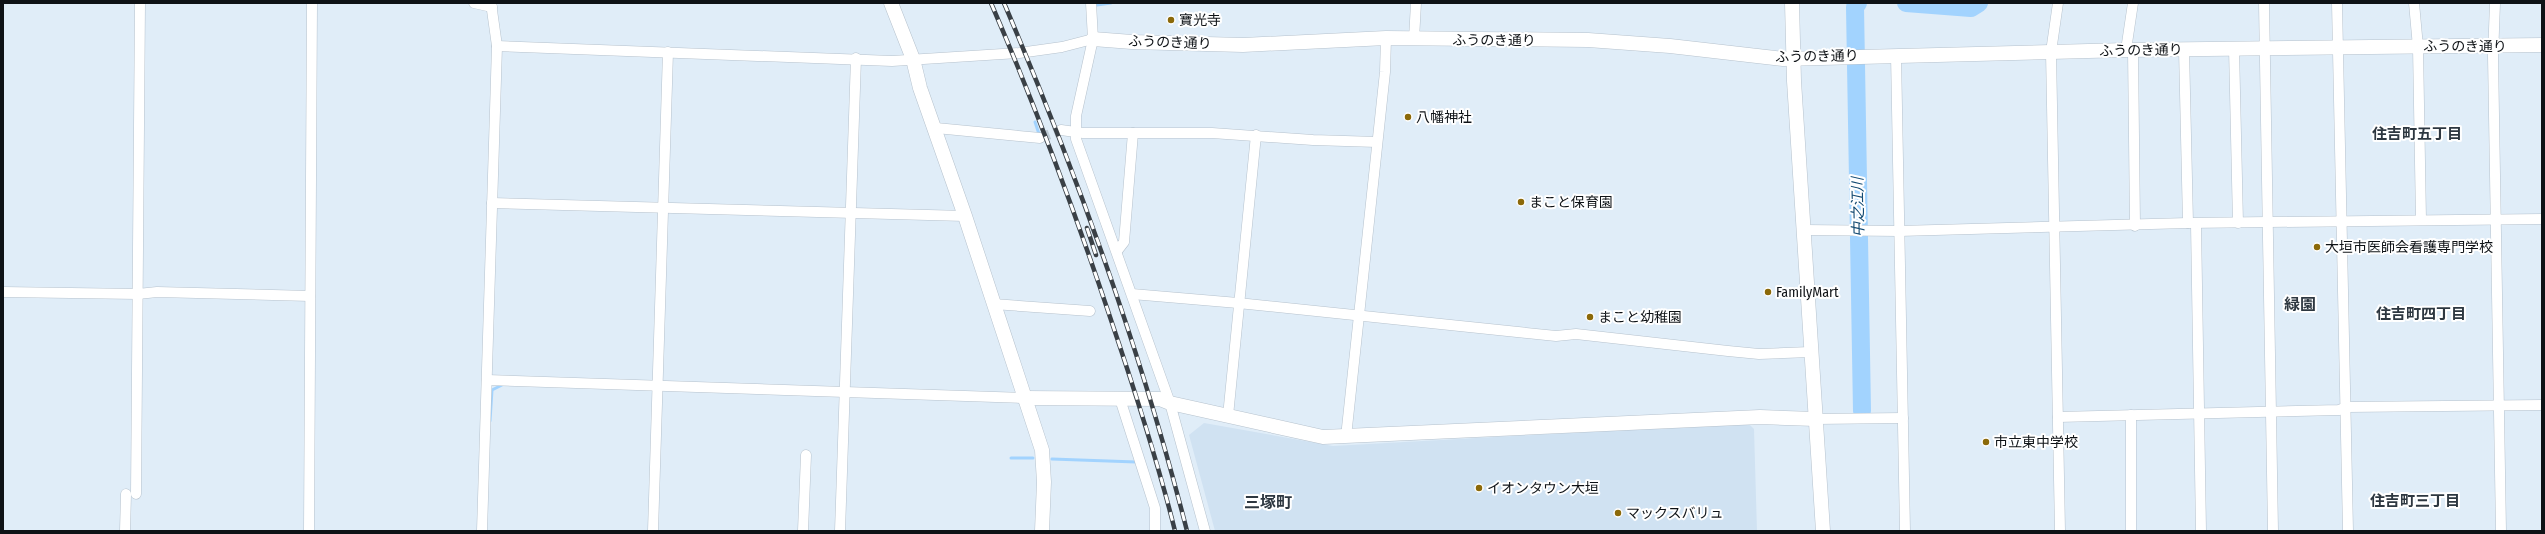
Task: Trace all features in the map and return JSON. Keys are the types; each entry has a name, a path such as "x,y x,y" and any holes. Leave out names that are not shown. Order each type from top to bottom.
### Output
{"street":[{"path":"136,494 140,3"},
{"path":"309,531 312,3"},
{"path":"474,3 492,5 497,46 482,531"},
{"path":"891,3 913,59 920,88 936,128 966,216 993,304 1042,450 1044,482 1042,531"},
{"path":"1091,3 1093,39 1076,116 1078,148 1117,251 1170,403 1205,531"},
{"path":"1414,39 1416,3"},
{"path":"1792,3 1793,58 1810,352 1823,531"},
{"path":"2058,3 2051,52 2060,531"},
{"path":"2133,3 2130,50 2135,226"},
{"path":"2264,3 2273,531"},
{"path":"2337,3 2340,47 2348,531"},
{"path":"2414,3 2418,46 2421,220"},
{"path":"2495,3 2495,47 2493,56 2501,531"},
{"path":"1346,437 1377,142 1386,38"},
{"name":"ふうのき通り","path":"1093,39 1132,42 1244,44 1386,38 1588,40 1793,58 2234,48 2542,46"},
{"path":"497,46 856,58 892,61 1019,53 1062,47 1093,39"},
{"path":"2234,48 2238,223"},
{"path":"2184,49 2200,413 2201,531"},
{"path":"653,531 668,52"},
{"path":"1896,55 1905,531"},
{"path":"840,531 856,58"},
{"path":"936,128 1040,138"},
{"path":"1061,130 1076,132 1212,133 1313,140 1377,142"},
{"path":"1117,251 1124,242 1133,133"},
{"path":"1228,416 1238,303 1256,135"},
{"path":"492,203 966,216"},
{"path":"1804,230 1899,231 2238,223 2542,219"},
{"path":"3,292 138,294 157,292 310,296"},
{"path":"1132,294 1238,303 1556,336 1576,334 1759,354 1810,352"},
{"path":"993,304 1090,311"},
{"path":"487,380 1024,398 1160,399 1170,403 1323,437 1760,417 1816,419 1903,418"},
{"path":"1120,399 1155,508 1155,531"},
{"path":"2058,417 2338,410 2347,407 2542,405"},
{"path":"2131,415 2131,531"},
{"path":"803,531 806,455"},
{"path":"125,531 126,494"}],"shaded area":[{"name":"イオンタウン大垣","path":"1204,423 1333,446 1748,423 1754,429 1757,531 1215,531 1189,435"}],"waterway":[{"path":"1097,5 1111,3"},
{"name":"中之江川","path":"1858,3 1855,7 1862,411"},
{"name":"中之江川","path":"1906,3 1971,8 1979,3"},
{"path":"1035,122 1039,134 1037,134"},
{"path":"490,421 492,390 502,385"},
{"path":"1011,458 1033,458"},
{"path":"1052,459 1136,462"}],"tunnel":[{"path":"1040,138 1061,130"}],"railway":[{"path":"991,3 1068,196 1096,275 1144,422 1175,531"},
{"path":"1004,3 1057,132 1106,263 1149,396 1187,531"},
{"path":"1087,228 1096,255"}],"place":[{"name":"寶光寺","path":"1171,20"},
{"name":"八幡神社","path":"1408,117"},
{"name":"まこと保育園","path":"1521,202"},
{"name":"大垣市医師会看護専門学校","path":"2317,247"},
{"name":"FamilyMart","path":"1768,292"},
{"name":"まこと幼稚園","path":"1590,317"},
{"name":"市立東中学校","path":"1986,442"},
{"name":"イオンタウン大垣","path":"1479,488"},
{"name":"マックスバリュ","path":"1618,513"}],"district":[{"name":"住吉町五丁目","path":"2417,134"},
{"name":"緑園","path":"2300,304"},
{"name":"住吉町四丁目","path":"2421,314"},
{"name":"住吉町三丁目","path":"2415,501"},
{"name":"三塚町","path":"1268,502"}]}
